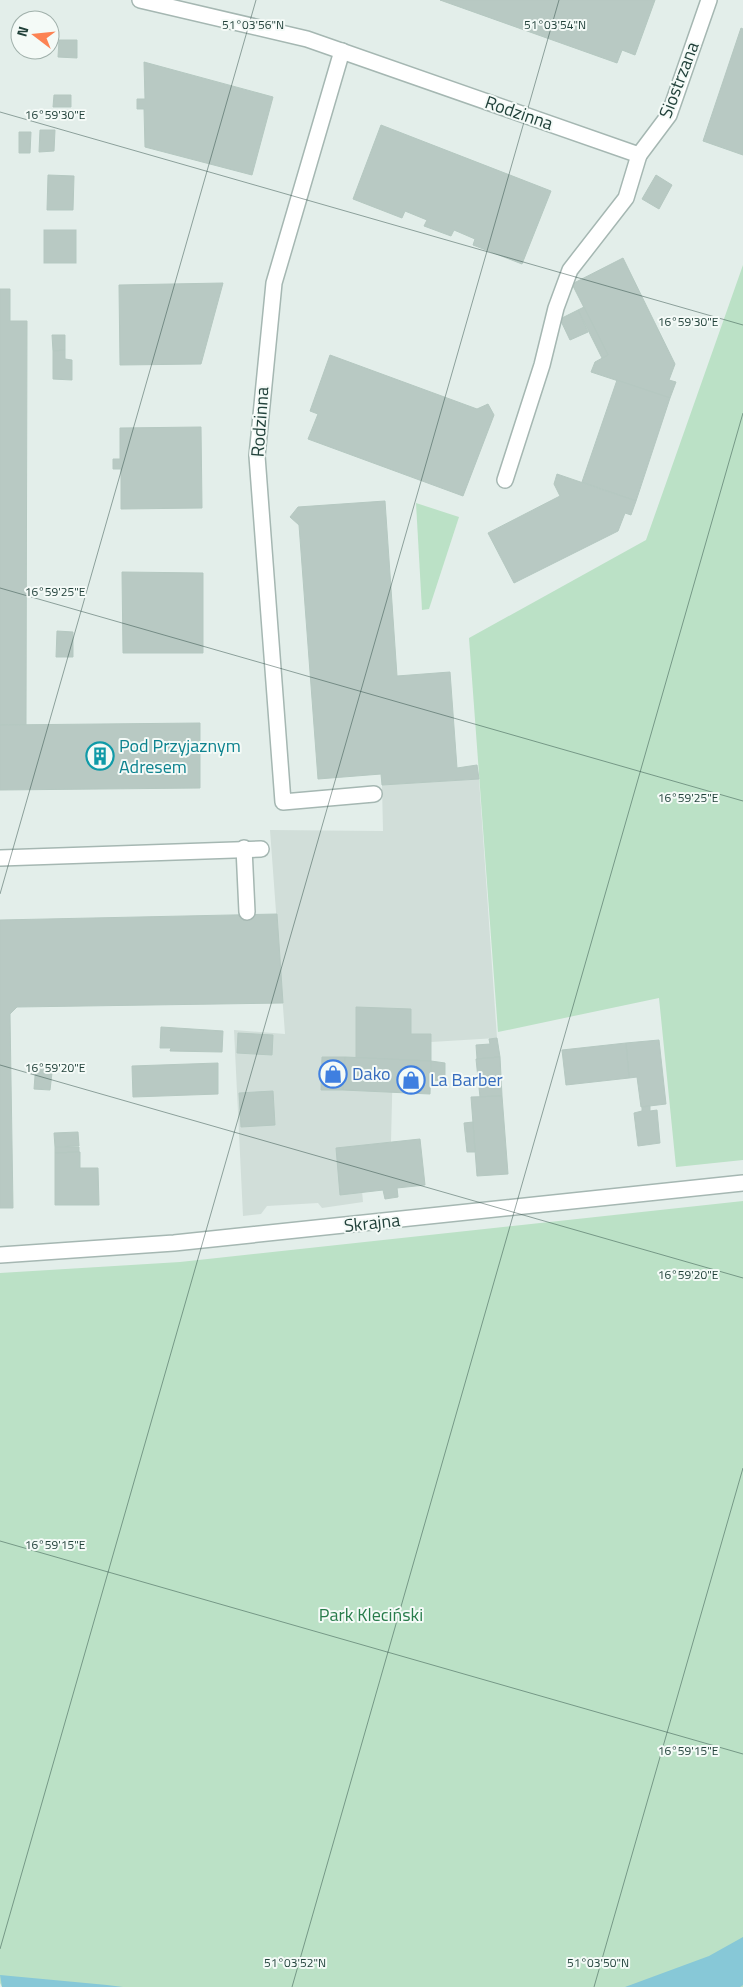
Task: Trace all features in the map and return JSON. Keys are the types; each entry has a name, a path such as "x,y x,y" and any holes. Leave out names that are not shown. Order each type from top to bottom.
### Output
{"street":[{"name":"Rodzinna","path":"141,0 307,39 639,155"},
{"name":"Siostrzana","path":"639,155 669,115 709,0"},
{"name":"Rodzinna","path":"342,51 274,283 256,456 268,583 283,802 374,794"},
{"path":"505,480 542,365 556,308 570,270 626,198 639,155"},
{"path":"0,858 95,856 244,848 261,849"},
{"path":"244,848 247,912"},
{"name":"Skrajna","path":"0,1255 184,1242 743,1183"}],"shaded area":[{"name":"Dako","path":"479,779 497,1038 431,1042 431,1061 393,1059 391,1142 358,1146 363,1202 322,1208 318,1203 267,1206 261,1214 243,1216 234,1030 285,1034 270,830 383,831 382,785"}],"green space":[{"path":"743,265 743,1160 676,1167 659,998 498,1032 469,638 646,540"},
{"path":"416,503 459,517 429,609 422,610"},
{"name":"Park Kleciński","path":"743,1201 743,1987 2,1987 0,1983 0,1273 180,1262"}],"water":[{"path":"743,1937 743,1985 740,1987 625,1987 709,1956"},
{"path":"0,1975 107,1985 123,1987 2,1987"}],"building":[{"path":"440,0 655,0 635,55 622,50 617,63"},
{"path":"741,28 743,29 743,155 703,141"},
{"path":"60,40 77,40 77,58 60,57"},
{"path":"144,62 273,97 252,175 145,147 144,109 137,109 137,99 145,99"},
{"path":"54,95 71,95 71,107 53,107"},
{"path":"381,125 551,191 522,264 473,245 475,239 454,230 451,236 424,226 427,220 405,211 402,218 353,199"},
{"path":"40,130 55,130 54,151 39,152"},
{"path":"19,132 31,132 30,153 19,153"},
{"path":"48,175 74,176 73,210 47,210"},
{"path":"656,175 672,185 659,209 642,199"},
{"path":"44,230 76,230 76,263 44,263"},
{"path":"623,258 675,364 669,380 676,382 670,398 591,372 595,362 608,355 572,284"},
{"path":"223,283 201,364 120,365 119,285"},
{"path":"0,289 10,289 10,321 27,321 26,725 0,725"},
{"path":"584,307 608,355 602,358 578,310"},
{"path":"578,310 588,332 570,340 560,319"},
{"path":"52,335 65,335 65,350 53,351"},
{"path":"65,350 65,359 72,360 72,380 53,379 53,351"},
{"path":"330,355 477,409 488,404 494,415 463,496 308,439 318,414 310,411"},
{"path":"617,380 670,398 636,501 582,482"},
{"path":"201,427 202,508 121,509 121,469 113,469 113,459 120,459 120,428"},
{"path":"557,474 636,501 631,515 625,513 618,531 514,583 488,533 560,496 554,484"},
{"path":"385,501 397,676 450,672 457,768 477,765 479,779 382,785 381,774 318,779 299,525 290,517 298,507"},
{"path":"122,572 203,573 203,653 123,653"},
{"path":"57,631 73,632 73,657 56,657"},
{"name":"Pod Przyjaznym Adresem","path":"200,723 200,788 0,790 0,725"},
{"path":"277,914 283,1003 17,1007 10,1014 13,1208 0,1208 0,920"},
{"path":"356,1007 411,1009 411,1034 431,1034 431,1061 356,1058"},
{"path":"161,1027 223,1031 222,1052 170,1051 171,1048 160,1048"},
{"path":"238,1033 273,1035 272,1055 237,1053"},
{"path":"497,1038 500,1057 477,1059 476,1045 490,1044 489,1039"},
{"path":"659,1040 666,1104 641,1107 637,1077 629,1078 626,1043"},
{"path":"626,1043 629,1078 566,1085 562,1050"},
{"name":"Dako","path":"322,1057 345,1057 343,1090 321,1090"},
{"path":"345,1057 431,1061 430,1094 343,1090"},
{"path":"500,1057 502,1096 480,1097 476,1059"},
{"path":"431,1061 445,1063 445,1081 431,1080"},
{"path":"36,1063 53,1064 50,1090 34,1089"},
{"path":"218,1063 218,1094 133,1097 132,1066"},
{"path":"273,1091 275,1125 241,1127 239,1093"},
{"path":"502,1096 508,1174 477,1176 471,1097"},
{"path":"650,1106 650,1111 657,1110 660,1143 638,1146 634,1113 642,1111 642,1107"},
{"path":"473,1122 475,1152 467,1152 464,1123"},
{"path":"78,1132 79,1146 55,1147 54,1133"},
{"path":"420,1139 425,1185 397,1188 398,1197 385,1199 383,1190 340,1195 336,1148"},
{"path":"55,1147 79,1147 79,1152 55,1153"},
{"path":"80,1152 80,1168 98,1168 99,1205 55,1205 55,1153"}],"place":[{"name":"Pod Przyjaznym Adresem","path":"100,756"},
{"name":"Dako","path":"333,1074"},
{"name":"La Barber","path":"411,1080"}]}
